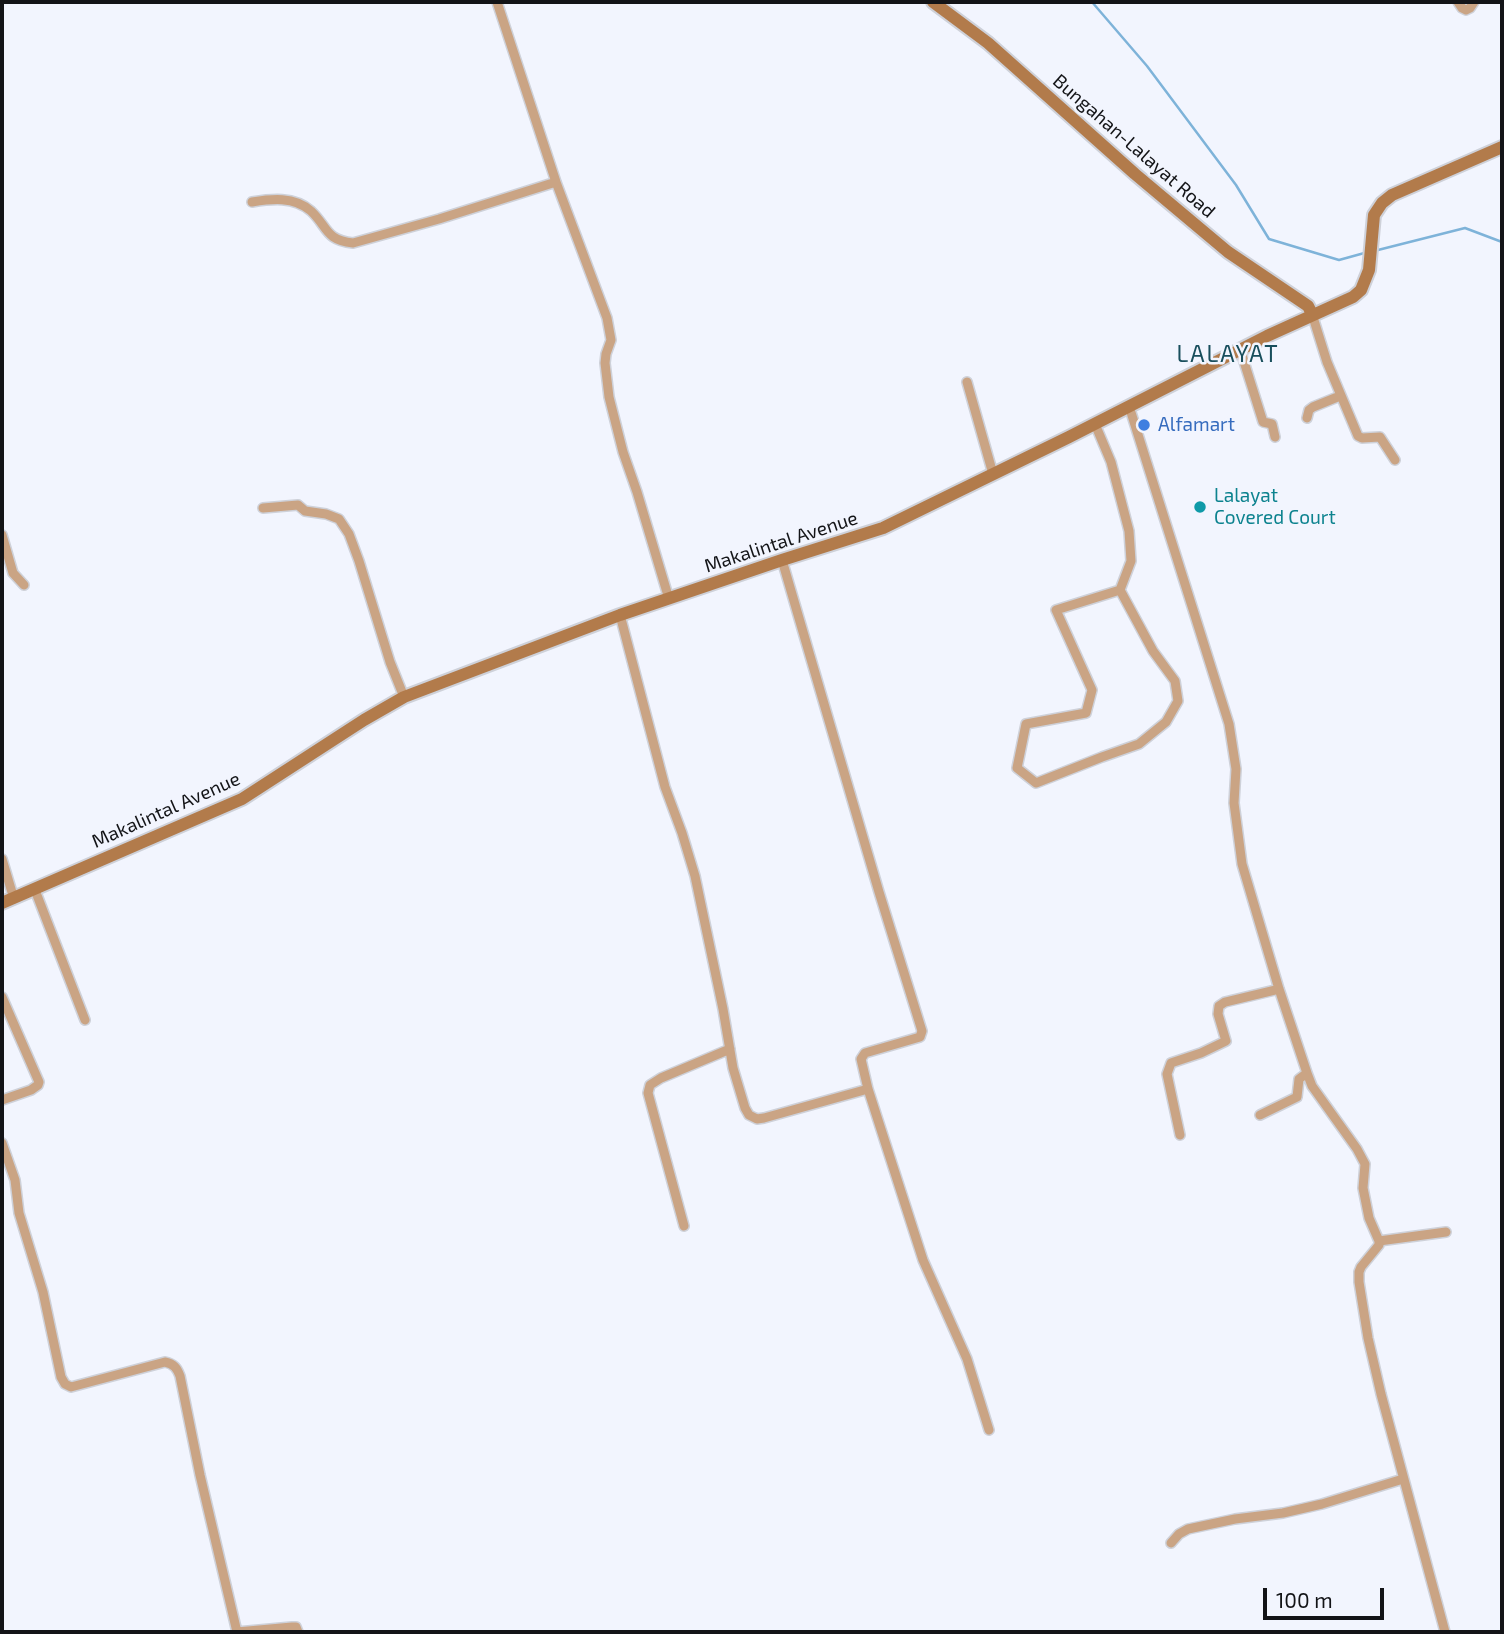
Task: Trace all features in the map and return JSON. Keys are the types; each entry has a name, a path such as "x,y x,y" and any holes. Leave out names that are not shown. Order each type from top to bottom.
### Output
{"main road":[{"name":"Bungahan-Lalayat Road","path":"933,2 988,43 1135,174 1228,252 1308,306 1312,314"},
{"name":"Makalintal Avenue","path":"8,901 242,799 404,697 620,615 883,528 1240,349 1353,297 1361,290 1369,270 1374,215 1382,203 1392,195 1502,147"}],"street":[{"path":"497,2 556,182 607,318 611,340 605,363 609,397 623,452 638,492 669,599"},
{"path":"1458,2 1466,10 1474,2"},
{"path":"252,202 274,198 295,202 310,210 334,237 340,241 354,243 556,182"},
{"path":"1312,314 1327,362 1358,436 1380,437 1395,460"},
{"path":"1240,349 1263,422 1272,424 1275,437"},
{"path":"967,382 993,474"},
{"path":"1307,418 1313,407 1340,396"},
{"path":"1129,405 1229,724 1236,769 1234,803 1242,863 1279,989 1312,1086 1365,1164 1363,1188 1379,1241 1379,1245 1361,1267 1359,1282 1368,1338 1444,1632"},
{"path":"1095,424 1111,461 1129,531 1131,561 1120,590 1153,651 1175,681 1178,701 1166,722 1139,744 1036,783 1017,768 1026,724 1086,713 1092,690 1056,610 1120,590"},
{"path":"263,508 298,505 305,511 339,519 349,534 359,561 390,662 404,697"},
{"path":"2,535 13,573 23,585"},
{"path":"782,560 922,1031 920,1037 913,1040 865,1053 861,1059 868,1089 923,1261 967,1359 989,1430"},
{"path":"620,615 665,787 695,876 733,1068 745,1108 749,1115 757,1119 868,1089"},
{"path":"2,859 8,901"},
{"path":"35,890 85,1020"},
{"path":"1181,1135 1167,1074 1171,1063 1226,1041 1218,1014 1219,1006 1225,1002 1279,989"},
{"path":"2,997 39,1082 31,1090 2,1100"},
{"path":"684,1226 649,1093 650,1085 730,1049"},
{"path":"1260,1115 1297,1097 1299,1079 1307,1073"},
{"path":"2,1143 15,1180 19,1213 43,1292 61,1377 65,1384 71,1387 165,1363 172,1364 177,1369 237,1632 293,1627 296,1627 298,1632"},
{"path":"1379,1241 1446,1232"},
{"path":"1171,1543 1188,1529 1322,1504 1403,1479"}],"waterway":[{"path":"1092,2 1147,66 1236,185 1269,239 1339,260 1368,252"},
{"path":"1374,251 1465,228 1502,242"}],"place":[{"name":"Alfamart","path":"1144,425"},
{"name":"Lalayat Covered Court","path":"1200,507"}],"district":[{"name":"LALAYAT","path":"1228,354"}]}
